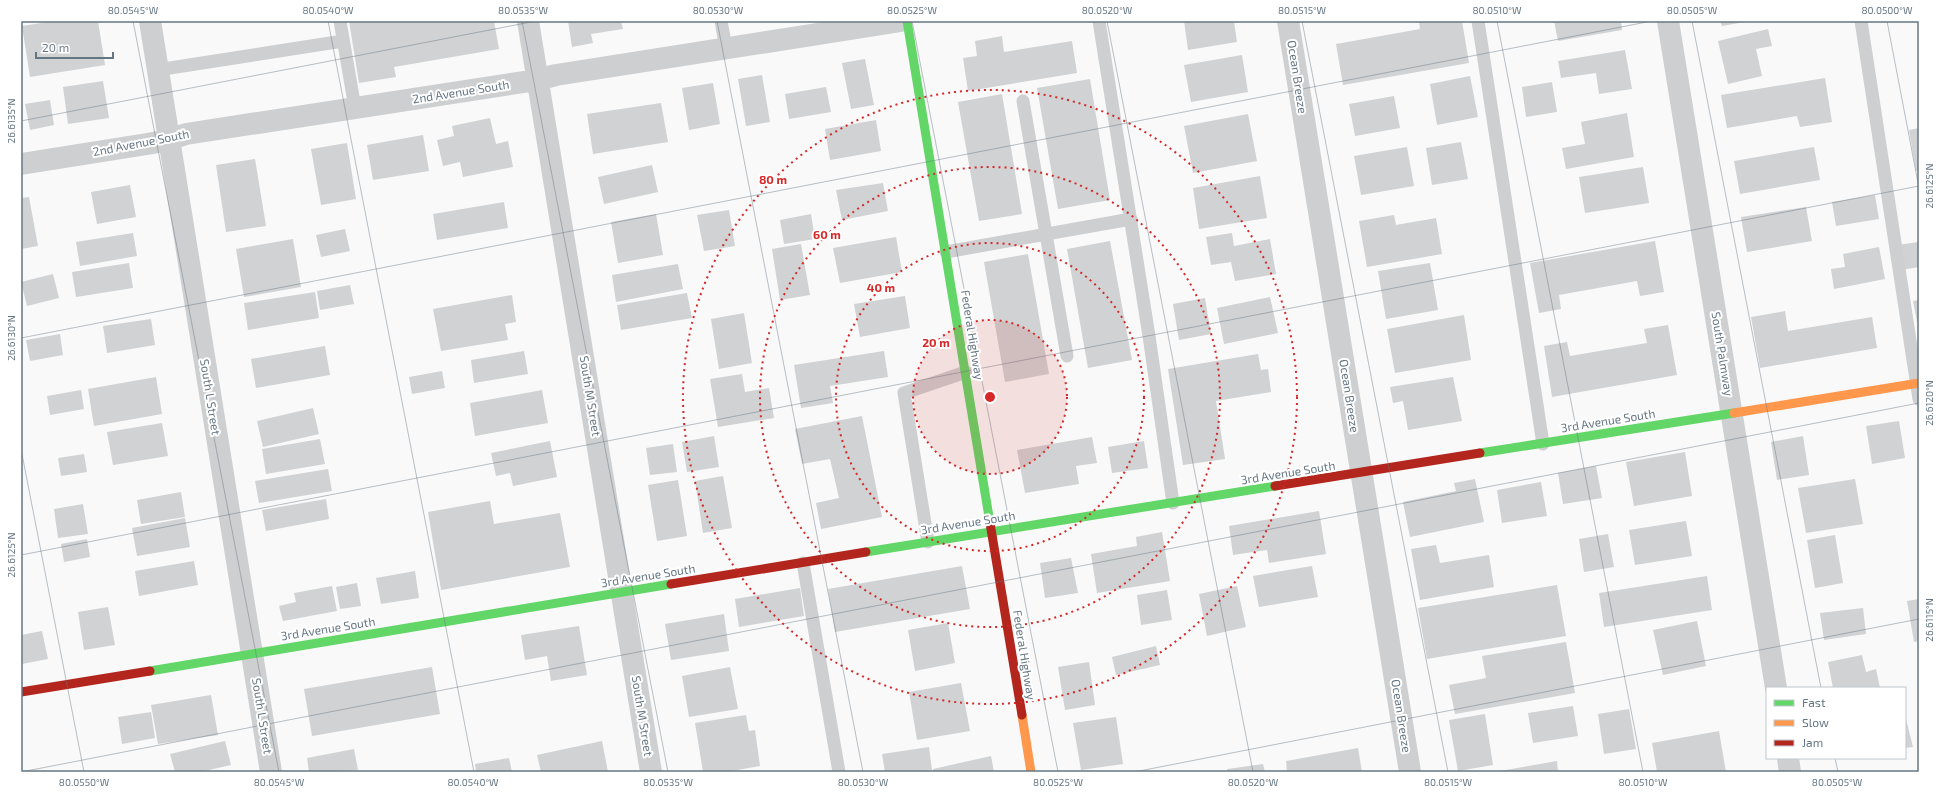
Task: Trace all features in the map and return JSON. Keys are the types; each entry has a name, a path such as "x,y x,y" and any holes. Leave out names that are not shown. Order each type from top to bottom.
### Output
{"street":[{"name":"South L Street","path":"150,21 271,772"},
{"name":"South M Street","path":"528,21 651,772"},
{"name":"2nd Avenue South","path":"21,164 169,140 186,134 537,80 556,75 901,21"},
{"name":"Federal Highway","path":"908,21 1031,772"},
{"name":"Ocean Breeze","path":"1288,21 1410,772"},
{"name":"South Palmway","path":"1668,21 1776,687"},
{"name":"3rd Avenue South","path":"21,692 992,531 1918,383"},
{"path":"1788,759 1790,772"}],"lane":[{"path":"340,21 355,108"},
{"path":"721,21 726,48"},
{"path":"1099,21 1131,218 1173,503"},
{"path":"1478,21 1543,444"},
{"path":"1861,21 1918,383 1919,399"},
{"path":"157,70 343,41"},
{"path":"1023,101 1067,356"},
{"path":"946,252 1131,218"},
{"path":"928,542 904,393 966,372"},
{"path":"803,563 839,772"}],"building":[{"path":"54,21 98,21 105,65 30,77 22,26"},
{"path":"349,21 494,21 499,49 394,67 396,77 359,83"},
{"path":"568,21 621,21 623,29 591,34 593,43 572,47"},
{"path":"1184,21 1234,21 1237,42 1188,50"},
{"path":"1419,21 1462,21 1469,63 1343,85 1336,44 1420,29"},
{"path":"1554,21 1621,21 1622,30 1558,41"},
{"path":"1720,21 1745,21 1745,22 1722,26"},
{"path":"1768,29 1772,46 1756,49 1762,76 1728,84 1718,41"},
{"path":"1002,36 1004,52 1072,41 1077,73 968,91 963,58 977,56 975,41"},
{"path":"1625,50 1632,89 1599,94 1596,73 1561,78 1558,61"},
{"path":"1242,55 1248,92 1191,102 1184,65"},
{"path":"865,59 874,105 851,109 842,63"},
{"path":"762,75 770,122 746,126 738,79"},
{"path":"1470,76 1478,117 1437,125 1430,84"},
{"path":"1825,78 1832,122 1800,127 1797,116 1727,128 1721,95"},
{"path":"1090,79 1110,200 1058,209 1037,88"},
{"path":"103,81 109,118 68,124 63,87"},
{"path":"1552,82 1557,112 1526,117 1522,87"},
{"path":"713,83 720,124 689,130 682,88"},
{"path":"826,87 831,112 789,119 785,94"},
{"path":"1002,94 1022,214 979,221 958,102"},
{"path":"1394,96 1400,128 1355,136 1349,104"},
{"path":"50,100 54,125 30,130 25,104"},
{"path":"661,103 668,142 593,154 587,114"},
{"path":"1627,113 1634,157 1566,169 1562,148 1585,144 1581,122"},
{"path":"1248,114 1257,161 1193,173 1184,126"},
{"path":"490,118 496,144 508,141 513,167 463,177 460,162 443,166 437,140 454,136 452,126"},
{"path":"876,120 881,151 830,160 825,129"},
{"path":"1919,128 1919,171 1916,171 1909,130"},
{"path":"423,135 429,171 373,180 367,145"},
{"path":"1461,142 1468,179 1432,185 1426,148"},
{"path":"347,143 356,199 321,205 311,149"},
{"path":"1407,147 1414,186 1361,195 1354,156"},
{"path":"1814,147 1820,180 1740,194 1734,161"},
{"path":"255,159 266,226 226,232 216,165"},
{"path":"652,165 658,192 604,204 598,177"},
{"path":"1643,167 1649,203 1585,213 1579,177"},
{"path":"1260,176 1267,218 1199,229 1193,188"},
{"path":"883,183 888,211 842,220 836,190"},
{"path":"130,185 136,217 97,224 91,192"},
{"path":"1875,195 1879,219 1836,226 1832,202"},
{"path":"29,197 38,246 21,249 21,198"},
{"path":"504,202 508,228 437,240 433,214"},
{"path":"1806,207 1812,241 1747,252 1741,217"},
{"path":"729,210 735,246 704,251 697,215"},
{"path":"656,214 663,255 618,263 611,222"},
{"path":"811,214 815,239 784,244 780,220"},
{"path":"1394,215 1396,225 1436,218 1442,254 1367,267 1359,221"},
{"path":"345,229 350,251 321,257 316,235"},
{"path":"133,233 137,256 80,266 76,242"},
{"path":"1232,233 1234,246 1270,239 1276,274 1235,281 1231,262 1211,265 1206,237"},
{"path":"896,237 902,272 840,283 833,248"},
{"path":"293,239 301,287 244,297 236,249"},
{"path":"1110,241 1132,360 1088,368 1067,249"},
{"path":"1655,241 1664,292 1640,296 1637,281 1559,295 1561,309 1539,313 1530,263"},
{"path":"1919,242 1919,267 1901,270 1897,245"},
{"path":"801,244 810,295 780,300 772,249"},
{"path":"1879,247 1885,279 1834,289 1831,269 1845,267 1843,254"},
{"path":"1028,254 1049,374 1005,382 984,262"},
{"path":"129,263 133,288 76,297 72,272"},
{"path":"1430,263 1438,310 1386,319 1378,271"},
{"path":"678,264 683,289 616,302 612,275"},
{"path":"53,274 59,298 27,306 21,282"},
{"path":"350,285 354,304 320,310 317,291"},
{"path":"315,292 319,318 248,330 244,303"},
{"path":"687,293 692,318 621,330 617,305"},
{"path":"512,295 516,322 505,324 508,340 441,351 433,309"},
{"path":"905,296 910,328 860,337 854,304"},
{"path":"1270,297 1278,333 1224,344 1217,308"},
{"path":"1205,298 1211,334 1179,340 1173,304"},
{"path":"1919,300 1919,322 1917,322 1913,301"},
{"path":"1785,311 1788,331 1872,317 1877,348 1760,368 1751,317"},
{"path":"744,313 752,363 719,369 711,319"},
{"path":"1464,315 1471,360 1395,373 1387,329"},
{"path":"151,319 155,345 107,353 103,326"},
{"path":"1668,325 1677,375 1552,397 1544,346 1567,342 1570,356 1647,343 1644,329"},
{"path":"60,334 63,355 30,361 26,340"},
{"path":"325,346 330,375 256,388 251,359"},
{"path":"524,351 528,374 474,383 471,360"},
{"path":"884,351 888,377 830,386 833,403 801,408 794,365"},
{"path":"1258,354 1261,370 1268,369 1271,392 1216,401 1225,459 1183,465 1168,369"},
{"path":"442,371 445,388 412,394 409,377"},
{"path":"742,374 745,392 769,388 774,418 718,427 710,379"},
{"path":"156,377 162,414 94,426 88,389"},
{"path":"1453,377 1462,421 1408,430 1403,401 1393,403 1390,387"},
{"path":"81,390 84,409 50,415 47,396"},
{"path":"542,390 548,423 475,436 470,403"},
{"path":"313,408 319,434 263,447 257,421"},
{"path":"862,416 882,517 821,529 816,503 839,498 830,459 802,464 795,429"},
{"path":"1899,421 1905,458 1872,464 1866,426"},
{"path":"162,423 168,456 113,465 107,432"},
{"path":"714,436 719,467 687,472 682,442"},
{"path":"1803,436 1809,475 1777,480 1771,442"},
{"path":"1092,437 1097,463 1076,466 1079,484 1025,493 1017,450"},
{"path":"320,439 325,464 266,474 262,449"},
{"path":"550,441 557,477 513,486 510,473 496,476 491,453"},
{"path":"1144,441 1148,468 1112,473 1108,447"},
{"path":"673,444 677,472 650,475 646,448"},
{"path":"1685,452 1692,496 1634,506 1626,462"},
{"path":"84,454 87,472 61,476 58,458"},
{"path":"1596,466 1602,498 1563,504 1558,473"},
{"path":"328,469 332,491 259,503 255,481"},
{"path":"723,476 732,528 703,533 695,481"},
{"path":"1475,479 1484,522 1410,537 1403,502 1456,491 1454,483"},
{"path":"1855,479 1863,524 1806,533 1798,488"},
{"path":"678,480 687,536 657,541 648,485"},
{"path":"1541,482 1547,516 1502,523 1497,490"},
{"path":"181,492 185,517 141,524 137,500"},
{"path":"326,499 329,519 266,531 262,510"},
{"path":"490,501 494,524 560,513 570,567 441,590 428,512"},
{"path":"83,504 88,534 58,538 54,509"},
{"path":"1319,511 1326,554 1269,563 1267,550 1233,555 1229,526"},
{"path":"185,518 190,547 137,556 132,528"},
{"path":"1686,521 1692,556 1635,565 1629,530"},
{"path":"1162,532 1170,581 1097,593 1091,554 1137,546 1136,537"},
{"path":"1608,534 1614,567 1584,572 1579,539"},
{"path":"1835,535 1843,583 1815,588 1807,540"},
{"path":"87,539 90,557 64,562 61,544"},
{"path":"1436,545 1440,563 1489,555 1494,587 1420,600 1411,549"},
{"path":"1071,558 1078,593 1045,598 1040,563"},
{"path":"194,561 198,585 139,596 135,571"},
{"path":"962,566 970,609 835,632 828,589"},
{"path":"1312,566 1318,597 1259,607 1253,576"},
{"path":"415,571 419,598 381,604 376,578"},
{"path":"1707,576 1712,610 1604,627 1599,593"},
{"path":"357,583 361,606 340,609 336,587"},
{"path":"1557,585 1566,636 1427,659 1418,608"},
{"path":"332,586 337,611 283,621 279,606 296,602 294,593"},
{"path":"1237,586 1246,627 1207,636 1199,594"},
{"path":"800,588 804,616 739,627 735,599"},
{"path":"1167,590 1172,620 1141,625 1137,595"},
{"path":"1919,599 1919,641 1914,642 1907,601"},
{"path":"108,607 115,645 84,650 78,612"},
{"path":"1863,608 1866,634 1824,640 1820,613"},
{"path":"724,614 729,651 671,660 665,624"},
{"path":"1697,621 1706,666 1663,675 1653,630"},
{"path":"948,623 955,663 915,671 908,630"},
{"path":"579,626 587,675 551,681 547,656 525,660 521,635"},
{"path":"42,631 48,659 22,664 21,635"},
{"path":"1566,642 1575,693 1455,714 1449,685 1486,678 1482,656"},
{"path":"1156,646 1160,665 1116,675 1112,657"},
{"path":"1862,655 1866,672 1876,669 1880,687 1833,687 1828,662"},
{"path":"1089,662 1095,705 1065,710 1058,667"},
{"path":"432,667 440,714 312,736 304,689"},
{"path":"730,667 738,709 689,717 682,676"},
{"path":"961,683 970,731 917,740 909,692"},
{"path":"211,695 218,735 158,744 151,705"},
{"path":"1573,706 1578,736 1533,743 1528,713"},
{"path":"1629,709 1636,749 1604,754 1598,714"},
{"path":"151,712 155,738 122,744 118,717"},
{"path":"1485,714 1493,765 1458,771 1449,720"},
{"path":"746,715 749,731 755,730 760,766 726,772 703,772 695,723"},
{"path":"1116,717 1123,764 1081,770 1073,723"},
{"path":"1906,719 1913,747 1906,748"},
{"path":"1719,731 1726,772 1657,772 1652,743"},
{"path":"225,741 231,765 200,772 175,772 170,754"},
{"path":"602,741 608,772 541,772 537,755"},
{"path":"929,747 932,770 917,772 885,772 882,754"},
{"path":"1358,748 1362,772 1287,772 1286,761"},
{"path":"354,749 358,770 309,772 307,758"},
{"path":"991,756 994,772 934,772 933,769"},
{"path":"509,758 512,772 476,772 475,764"},
{"path":"1557,761 1558,772 1500,772 1500,771"},
{"path":"1263,764 1265,772 1228,772 1227,769"}],"traffic: fast":[{"path":"907,21 990,523"},
{"path":"1480,453 1734,413"},
{"path":"866,552 1275,486"},
{"path":"150,671 671,584"}],"traffic: slow":[{"path":"1734,413 1919,383"},
{"path":"1022,715 1031,772"}],"traffic: jam":[{"path":"1275,486 1480,453"},
{"path":"990,523 1022,715"},
{"path":"671,584 866,552"},
{"path":"21,692 150,671"}]}
